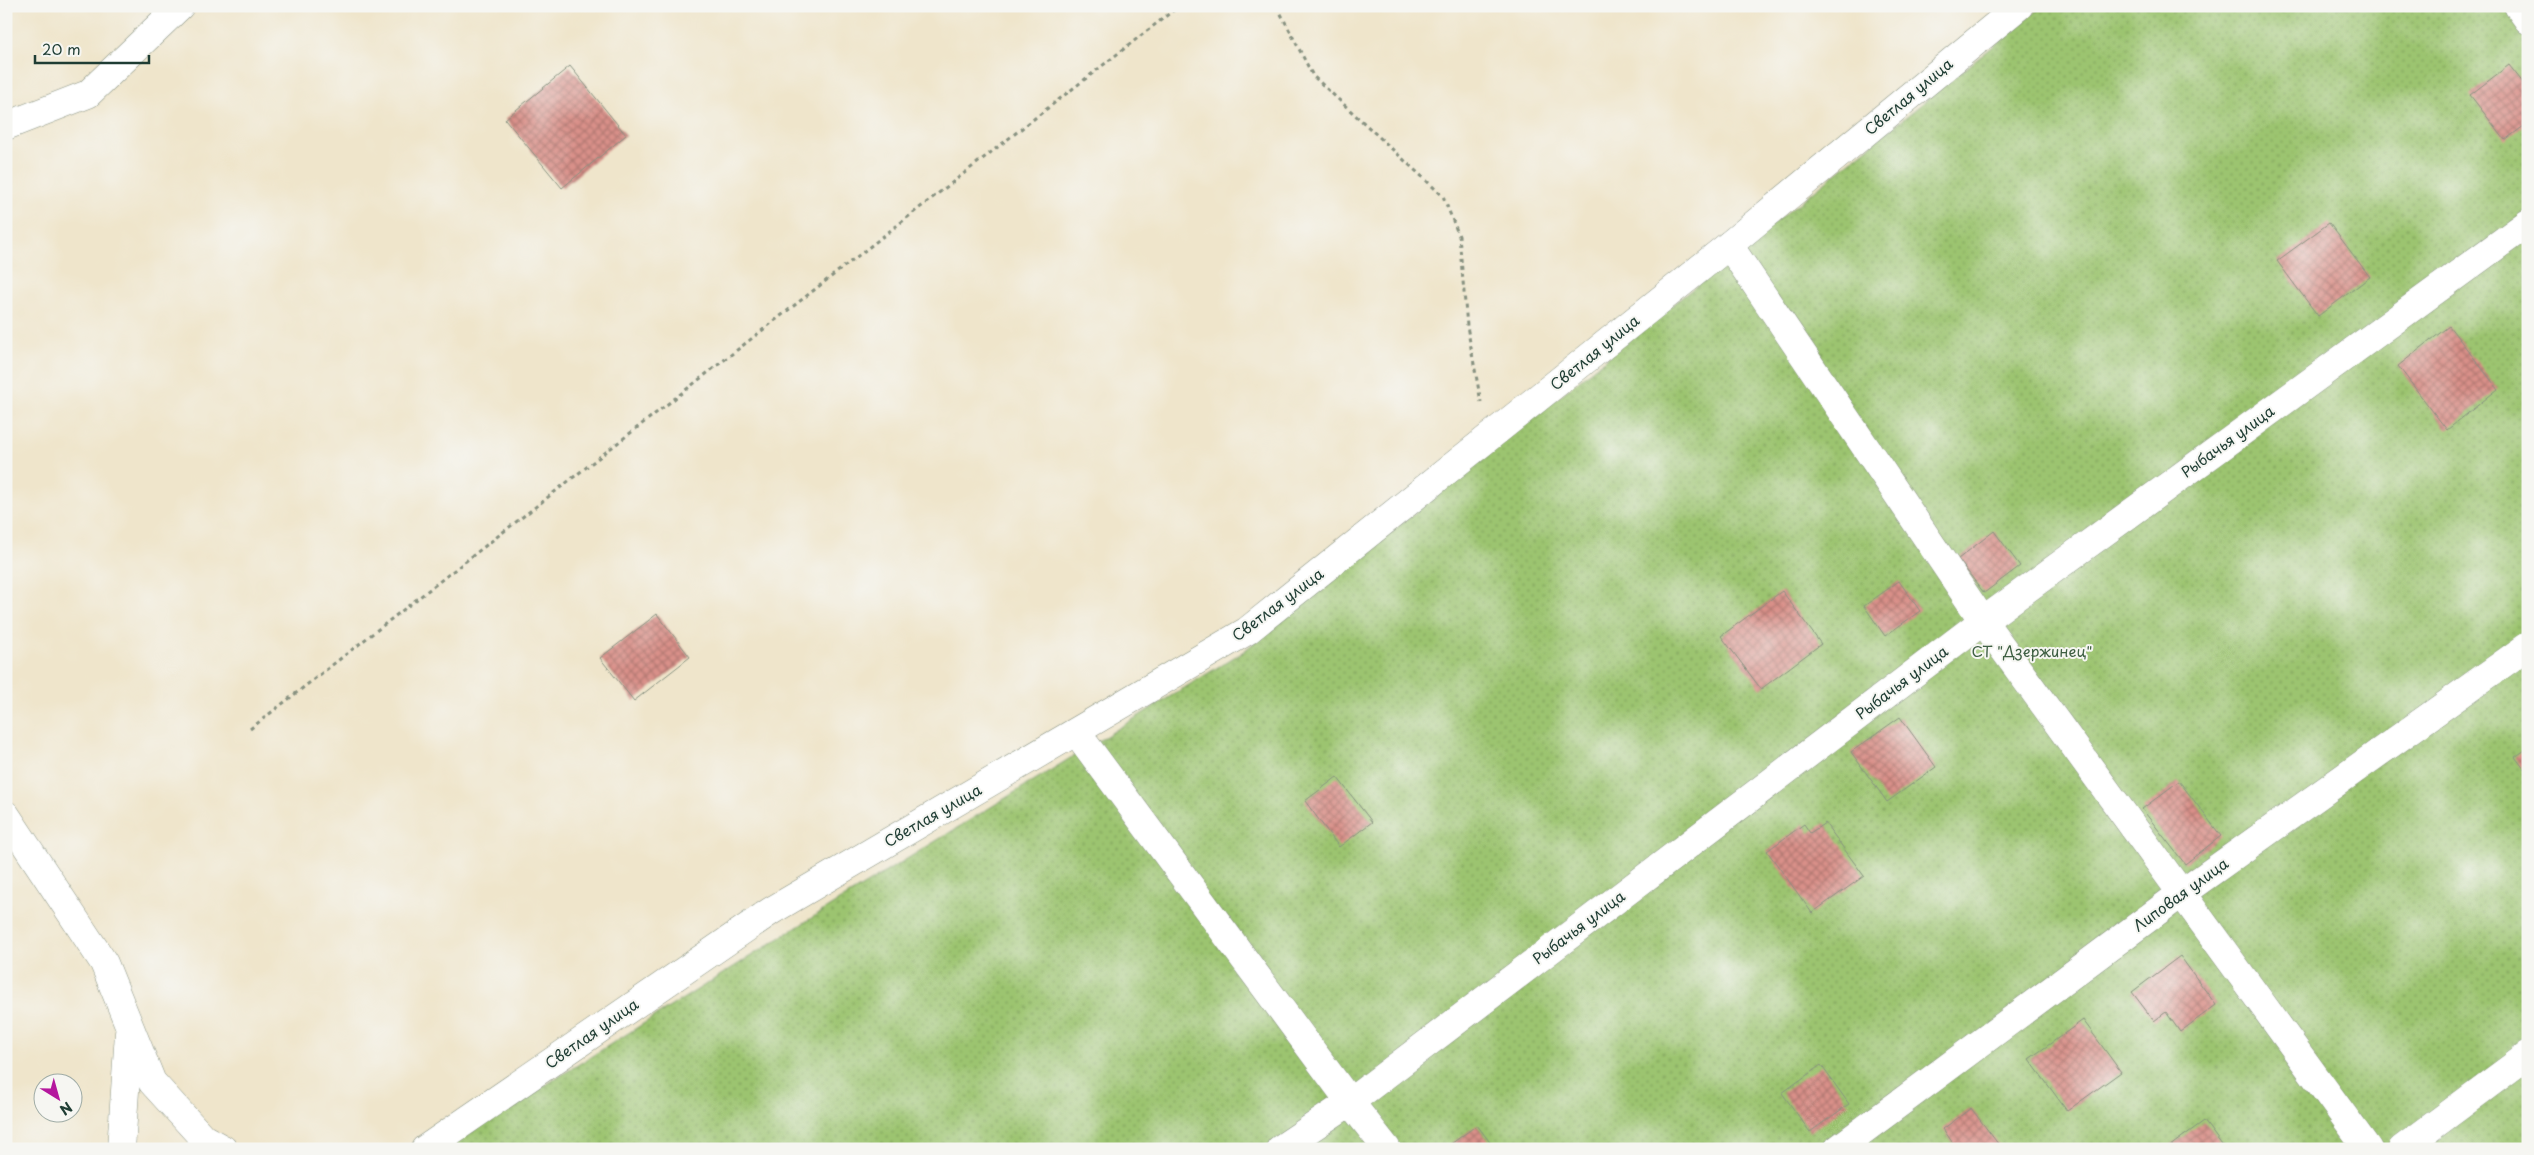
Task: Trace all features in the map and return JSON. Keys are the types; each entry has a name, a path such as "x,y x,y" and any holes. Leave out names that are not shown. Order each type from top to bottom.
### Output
{"street":[{"path":"6,126 88,94 180,6"},
{"name":"Светлая улица","path":"425,1149 771,911 1077,733 1247,631 1729,245 2018,6"},
{"path":"2518,6 2528,20"},
{"name":"Рыбачья улица","path":"1280,1149 1350,1102 1983,621 2528,223"},
{"path":"1729,245 1983,621 2368,1149"},
{"name":"Липовая улица","path":"1838,1149 2182,894 2528,646"},
{"path":"1077,733 1350,1102 1387,1149"},
{"path":"6,815 104,963 152,1082 203,1138 224,1149"},
{"path":"121,1149 130,1029"},
{"path":"2402,1149 2528,1055"}],"path":[{"path":"250,729 1179,6"},
{"path":"1280,6 1280,12 1313,76 1443,196 1459,236 1467,326 1487,440"}],"green space":[{"name":"СТ \"Дзержинец\"","path":"2043,6 2528,6 2528,1149 444,1149 837,902 1244,651"}],"building":[{"path":"2509,65 2528,89 2528,123 2505,140 2470,95"},
{"path":"570,66 626,135 562,188 505,119"},
{"path":"2329,223 2370,277 2318,316 2277,261"},
{"path":"2449,326 2498,389 2447,430 2398,366"},
{"path":"1994,531 2020,566 1984,593 1958,559"},
{"path":"1899,581 1920,611 1885,636 1864,606"},
{"path":"1782,591 1821,644 1761,689 1721,636"},
{"path":"657,614 690,657 634,701 600,658"},
{"path":"1900,717 1936,767 1887,802 1851,752"},
{"path":"2528,748 2528,774 2515,757"},
{"path":"1337,777 1372,822 1339,847 1305,801"},
{"path":"2179,781 2221,836 2185,864 2142,809"},
{"path":"1825,823 1864,876 1812,913 1767,851 1804,824 1810,833"},
{"path":"2180,956 2216,1005 2180,1032 2166,1012 2154,1021 2132,992"},
{"path":"2083,1020 2121,1072 2067,1111 2029,1059"},
{"path":"1821,1065 1849,1104 1810,1132 1782,1093"},
{"path":"1971,1108 2002,1149 1957,1149 1943,1129"},
{"path":"2204,1121 2225,1149 2166,1149"},
{"path":"1477,1125 1495,1149 1444,1149"}]}
